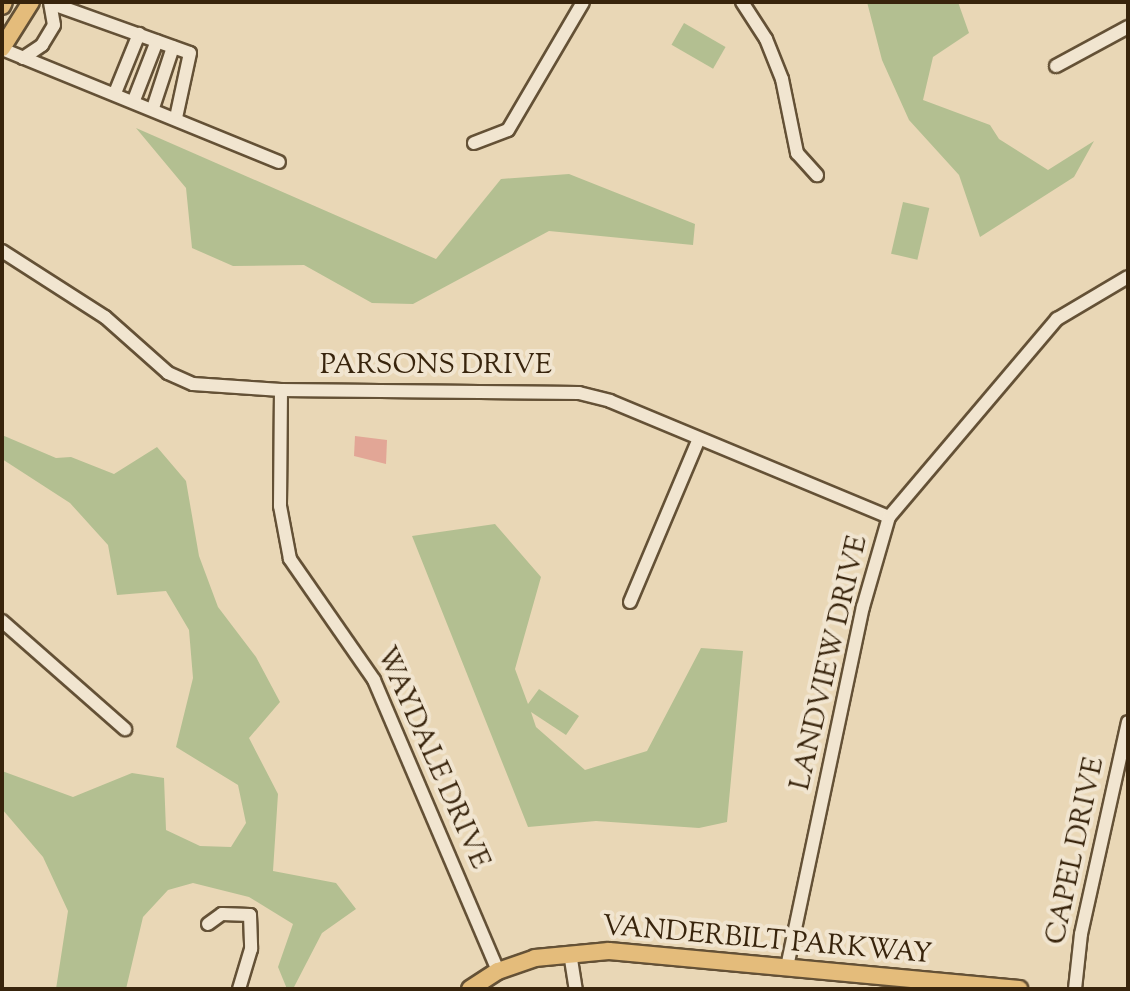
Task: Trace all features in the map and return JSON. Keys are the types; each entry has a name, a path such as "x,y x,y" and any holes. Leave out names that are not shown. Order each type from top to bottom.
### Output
{"main road":[{"path":"2,49 31,2"},
{"name":"VANDERBILT PARKWAY","path":"470,989 498,971 570,953 666,954 1019,989"}],"street":[{"path":"474,143 508,130 583,2"},
{"path":"742,2 766,39 782,79 797,153 817,175"},
{"path":"23,58 42,45 54,25 52,3 190,53 176,118"},
{"path":"1056,66 1128,27"},
{"path":"115,93 139,34"},
{"path":"134,100 157,41"},
{"path":"153,108 173,47"},
{"path":"2,49 103,93 115,93 134,100 279,162"},
{"name":"PARSONS DRIVE","path":"2,251 105,317 168,373 217,388 545,388 610,401 889,517"},
{"name":"LANDVIEW DRIVE","path":"787,967 863,607 889,517 1057,319 1128,277"},
{"name":"WAYDALE DRIVE","path":"281,390 280,506 290,559 374,680 498,971"},
{"path":"630,602 699,439"},
{"path":"2,621 125,729"},
{"name":"CAPEL DRIVE","path":"1075,989 1081,934 1128,722"},
{"path":"208,924 222,914 238,911 250,915 251,949 239,989"},
{"path":"570,953 576,989"}],"green space":[{"path":"867,2 958,2 969,33 933,57 923,100 990,125 999,139 1048,170 1094,141 1074,177 980,237 959,175 909,120 882,60"},
{"path":"684,23 726,47 713,69 672,45"},
{"path":"136,128 436,259 501,179 569,174 695,224 693,245 549,231 413,304 372,303 304,265 233,266 192,248 186,188"},
{"path":"903,202 929,208 917,260 891,254"},
{"path":"2,435 56,458 71,457 114,474 157,447 186,481 199,556 218,607 256,657 280,702 249,738 278,794 273,871 336,883 356,909 322,933 293,989 287,989 278,967 293,924 249,897 193,883 168,890 143,917 126,989 56,989 68,911 43,857 2,809 2,771 73,797 132,773 164,778 166,830 200,846 231,847 246,823 238,785 176,747 193,678 189,630 166,591 117,595 108,545 70,503 2,459"},
{"path":"495,524 541,577 515,669 528,704 539,689 579,716 566,735 531,712 536,727 585,770 647,751 701,648 743,651 727,822 699,828 596,821 528,827 412,536"}],"building":[{"path":"355,436 387,440 386,464 354,456"}]}
